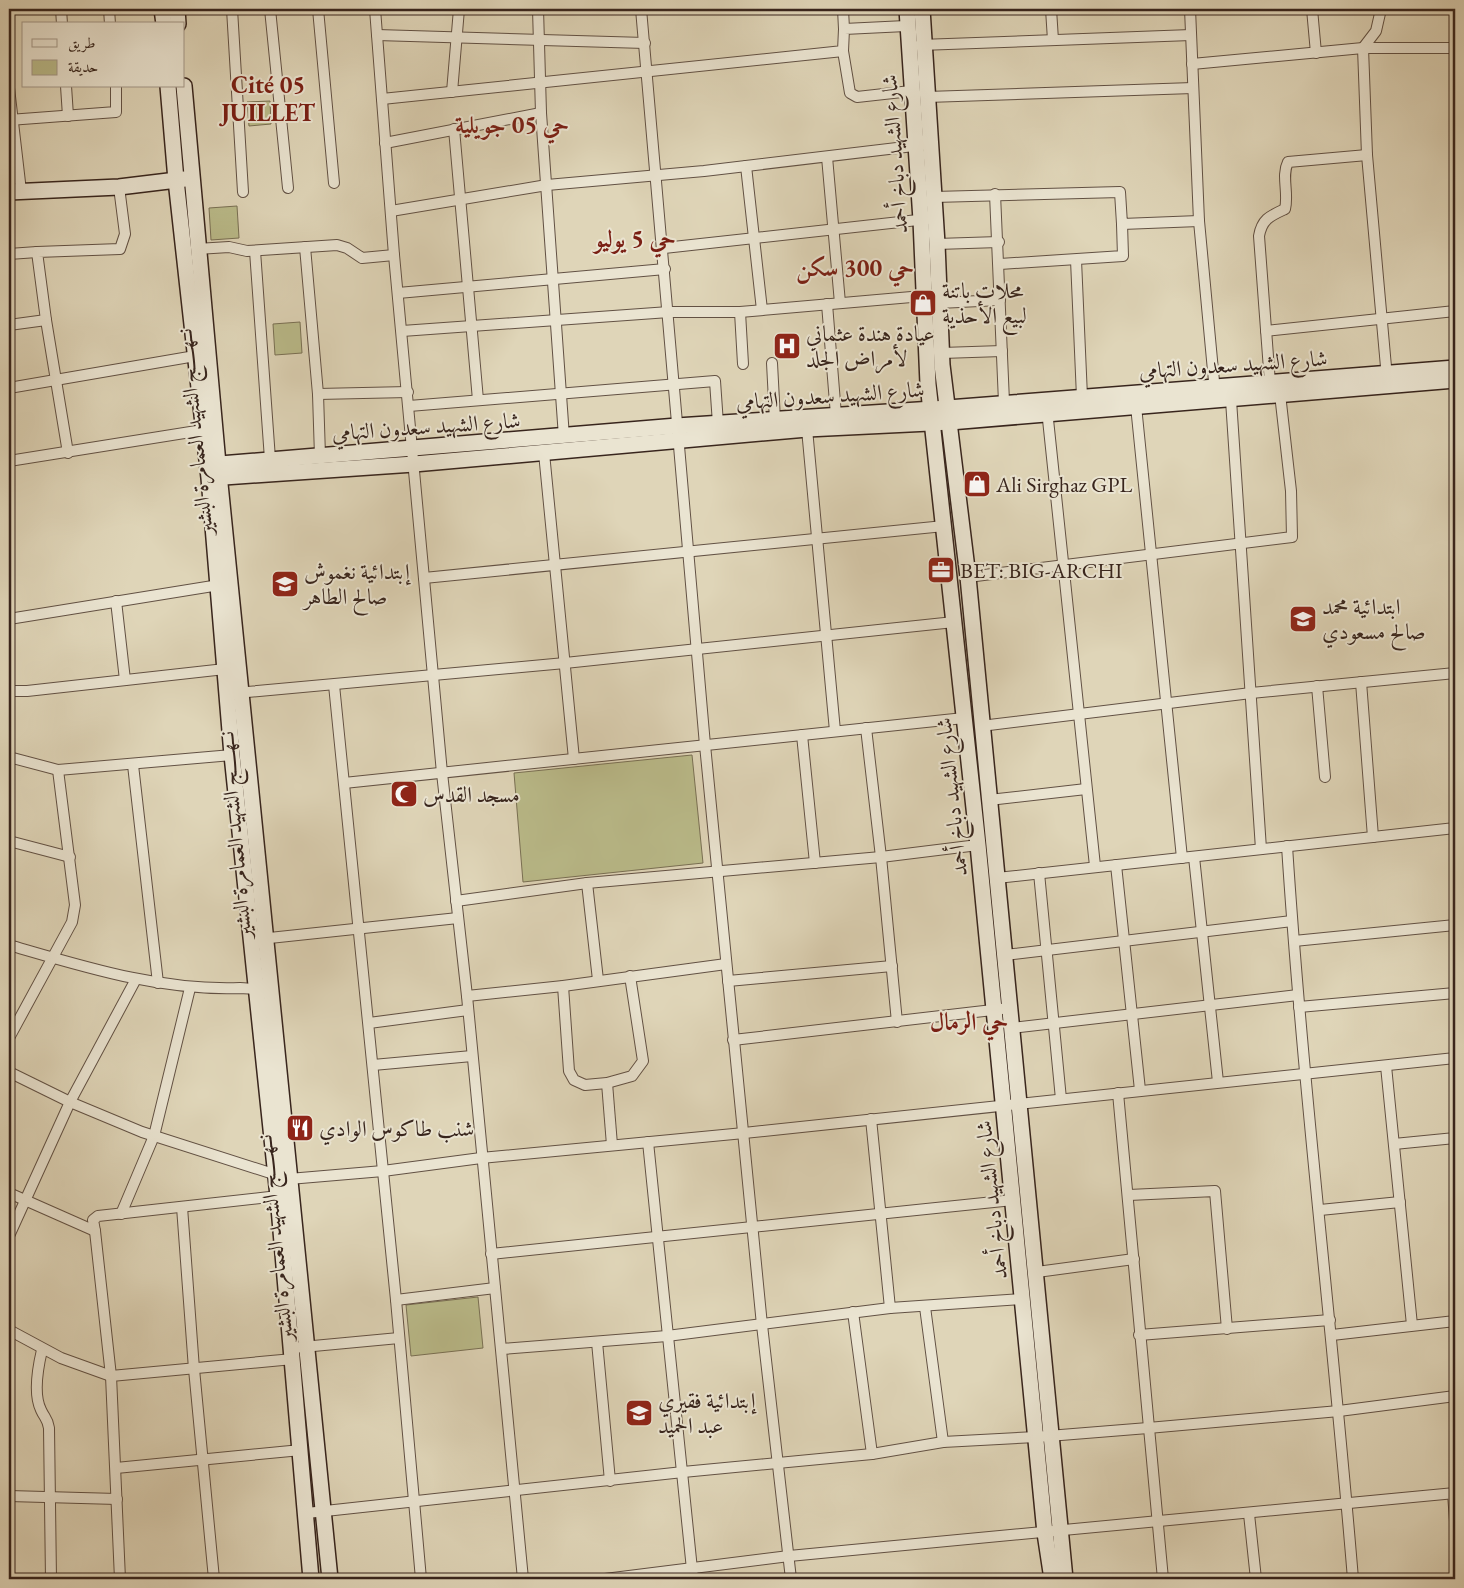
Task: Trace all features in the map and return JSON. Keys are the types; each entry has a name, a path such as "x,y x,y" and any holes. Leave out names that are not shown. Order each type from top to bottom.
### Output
{"street":[{"path":"61,9 62,22"},
{"path":"109,9 110,22"},
{"path":"162,9 164,22"},
{"path":"177,9 178,22"},
{"path":"232,9 243,192"},
{"path":"270,9 288,188"},
{"path":"318,9 334,183"},
{"path":"375,9 394,255 442,773 467,996 481,1158 502,1350 523,1579"},
{"path":"452,92 459,9"},
{"path":"538,9 540,113 547,186 564,437"},
{"path":"642,9 664,248 677,433 690,552 717,872 762,1325 791,1579"},
{"path":"843,9 843,51 850,93 858,97 912,91"},
{"name":"شارع الشهيد دباخ أحمد","path":"906,9 907,45 912,91 934,197 928,219 938,244 942,353 968,577 981,726 1052,1436 1052,1579"},
{"name":"شارع الشهيد دباخ أحمد","path":"922,9 927,97 923,145 928,219 923,296 932,416 978,846 1036,1437 1053,1531 1065,1579"},
{"path":"1050,9 1053,40"},
{"path":"1190,9 1199,221 1239,545 1262,849"},
{"path":"1312,9 1316,53"},
{"path":"1381,9 1376,31 1363,48 1368,155 1387,380"},
{"path":"844,29 906,26"},
{"path":"907,45 1191,34"},
{"path":"377,35 645,43"},
{"path":"1192,64 1363,48 1455,48"},
{"path":"382,99 843,51"},
{"path":"9,88 15,191 119,188 191,178"},
{"path":"66,88 68,116"},
{"path":"11,120 116,112 116,88"},
{"name":"نــهـــــج الشهيد العمامرة البشير","path":"168,88 176,180 203,430 213,471 264,988 297,1351"},
{"name":"نــهـــــج الشهيد العمامرة البشير","path":"184,88 226,669 235,694 232,755 259,939"},
{"path":"927,97 1193,88"},
{"path":"385,143 540,113"},
{"path":"454,129 478,400"},
{"path":"391,211 547,186 746,166 923,145"},
{"path":"968,577 1292,537 1291,491 1266,331 1259,236 1261,228 1269,215 1285,209 1284,169 1288,162 1368,155"},
{"path":"827,157 840,302"},
{"path":"746,166 762,310"},
{"path":"9,254 120,249 125,234 119,188"},
{"path":"934,197 1120,192 1123,256 1000,264"},
{"path":"995,194 1000,264 1004,402"},
{"path":"664,248 928,219"},
{"path":"1122,224 1199,221"},
{"path":"938,244 999,242"},
{"path":"197,249 230,247 245,251 255,251 340,246 359,257 365,258 394,255"},
{"path":"305,247 318,394 320,456"},
{"path":"255,251 270,459"},
{"path":"37,252 68,453"},
{"path":"1076,260 1082,397"},
{"path":"398,293 665,270"},
{"path":"402,330 669,312 740,312 923,296"},
{"path":"939,303 1000,300"},
{"path":"828,304 836,415"},
{"path":"1266,331 1455,311"},
{"path":"740,312 743,364"},
{"path":"9,325 46,320"},
{"path":"942,353 1002,352"},
{"path":"9,388 195,356"},
{"path":"772,363 774,420"},
{"name":"شارع الشهيد سعدون التهامي","path":"1387,380 1455,368"},
{"name":"شارع الشهيد سعدون التهامي","path":"213,471 270,459 320,456 413,457 564,437 806,429 1047,406 1136,406 1275,388 1387,380 1455,380"},
{"path":"409,406 714,381 718,424"},
{"name":"شارع الشهيد سعدون التهامي","path":"949,415 1004,402 1047,406 1082,397 1220,396 1275,388"},
{"path":"318,394 408,392"},
{"path":"1047,406 1078,714 1096,866"},
{"path":"1136,406 1182,858"},
{"name":"شارع الشهيد سعدون التهامي","path":"213,471 413,457 544,453 677,433 718,424 836,415 932,416"},
{"path":"806,429 835,731"},
{"path":"9,461 203,430"},
{"path":"544,453 574,759"},
{"path":"424,578 944,526"},
{"path":"9,619 219,585"},
{"path":"116,601 125,680"},
{"path":"235,694 565,663 954,622"},
{"path":"9,691 226,669"},
{"path":"981,726 1251,693 1455,673"},
{"path":"1361,682 1373,836"},
{"path":"334,685 396,1300 421,1579"},
{"path":"1317,686 1325,777"},
{"path":"344,783 964,718"},
{"path":"866,728 897,1022"},
{"path":"802,734 815,863"},
{"path":"9,757 58,770 232,755"},
{"path":"133,765 158,983"},
{"path":"9,1038 72,922 75,905 58,770"},
{"path":"989,800 1086,789"},
{"path":"997,878 1455,828"},
{"path":"9,841 70,856"},
{"path":"456,901 587,884 881,857 978,846"},
{"path":"1287,846 1303,1074 1320,1210 1353,1579"},
{"path":"1194,857 1218,1082"},
{"path":"1116,865 1140,1090"},
{"path":"1039,873 1060,1099"},
{"path":"587,884 598,980"},
{"path":"259,939 458,918"},
{"path":"1005,955 1125,939 1292,921"},
{"path":"1294,940 1455,925"},
{"path":"9,945 53,958 158,983 190,988 264,988"},
{"path":"467,996 563,986 726,964"},
{"path":"728,981 892,966"},
{"path":"563,986 569,1071 574,1080 585,1085 607,1083 632,1076 643,1061 630,976"},
{"path":"9,1236 70,1102 136,979"},
{"path":"121,1214 154,1136 190,988"},
{"path":"1299,1008 1455,993"},
{"path":"1012,1028 1298,995"},
{"path":"733,1040 1010,1008"},
{"path":"369,1023 468,1010"},
{"path":"373,1065 472,1056"},
{"path":"9,1072 70,1102 154,1136 282,1177 383,1171 481,1158 871,1120 1455,1058"},
{"path":"1386,1066 1412,1325"},
{"path":"607,1083 612,1145"},
{"path":"1118,1094 1163,1579"},
{"path":"871,1120 890,1308"},
{"path":"1394,1144 1455,1138"},
{"path":"648,1142 692,1574"},
{"name":"نــهـــــج الشهيد العمامرة البشير","path":"282,1177 278,1196 297,1351 323,1511 330,1579"},
{"path":"1128,1195 1214,1191 1227,1329"},
{"path":"9,1193 95,1231"},
{"path":"120,1579 111,1376 95,1231 92,1223 95,1217 278,1196"},
{"path":"491,1254 658,1239 1013,1200"},
{"path":"1320,1210 1400,1202"},
{"path":"182,1207 194,1369 214,1579"},
{"path":"1036,1272 1134,1259"},
{"path":"396,1300 495,1288"},
{"path":"502,1350 667,1336 890,1308 1022,1299"},
{"path":"925,1307 943,1442"},
{"path":"853,1312 872,1454"},
{"path":"1139,1335 1330,1320"},
{"path":"1332,1335 1455,1321"},
{"path":"9,1330 42,1350 111,1376 194,1369 297,1351 399,1338"},
{"path":"597,1342 610,1480"},
{"path":"42,1350 37,1383 41,1411 47,1417 48,1423 51,1579"},
{"path":"297,1351 301,1450 311,1579"},
{"path":"307,1512 872,1454 943,1442 1148,1428 1339,1410 1455,1396"},
{"path":"116,1468 301,1450"},
{"path":"605,1579 692,1574 789,1556 1347,1505 1454,1493 1455,1521"},
{"path":"9,1496 117,1499"},
{"path":"1249,1514 1256,1579"}],"green space":[{"path":"270,101 271,124 249,126 247,102"},
{"path":"237,206 239,238 211,240 209,208"},
{"path":"300,322 302,353 275,355 273,324"},
{"path":"692,755 703,863 523,882 514,773"},
{"path":"478,1297 483,1348 411,1356 406,1305"}],"place":[{"name":"محلات باتنة لبيع الأحذية","path":"923,303"},
{"name":"عيادة هندة عثماني لأمراض الجلد","path":"787,346"},
{"name":"Ali Sirghaz GPL","path":"977,484"},
{"name":"BET: BIG-ARCHI","path":"941,570"},
{"name":"إبتدائية نغموش صالح الطاهر","path":"285,584"},
{"name":"ابتدائية محمد صالح مسعودي","path":"1303,619"},
{"name":"مسجد القدس","path":"404,794"},
{"name":"شنب طاكوس الوادي","path":"300,1128"},
{"name":"إبتدائية فقيري عبد الحميد","path":"639,1413"}],"district":[{"name":"Cité 05 JUILLET","path":"268,99"},
{"name":"حي 05 جويلية","path":"512,125"},
{"name":"حي 5 يوليو","path":"635,239"},
{"name":"حي 300 سكن","path":"855,268"},
{"name":"حي الرمال","path":"969,1022"}]}
